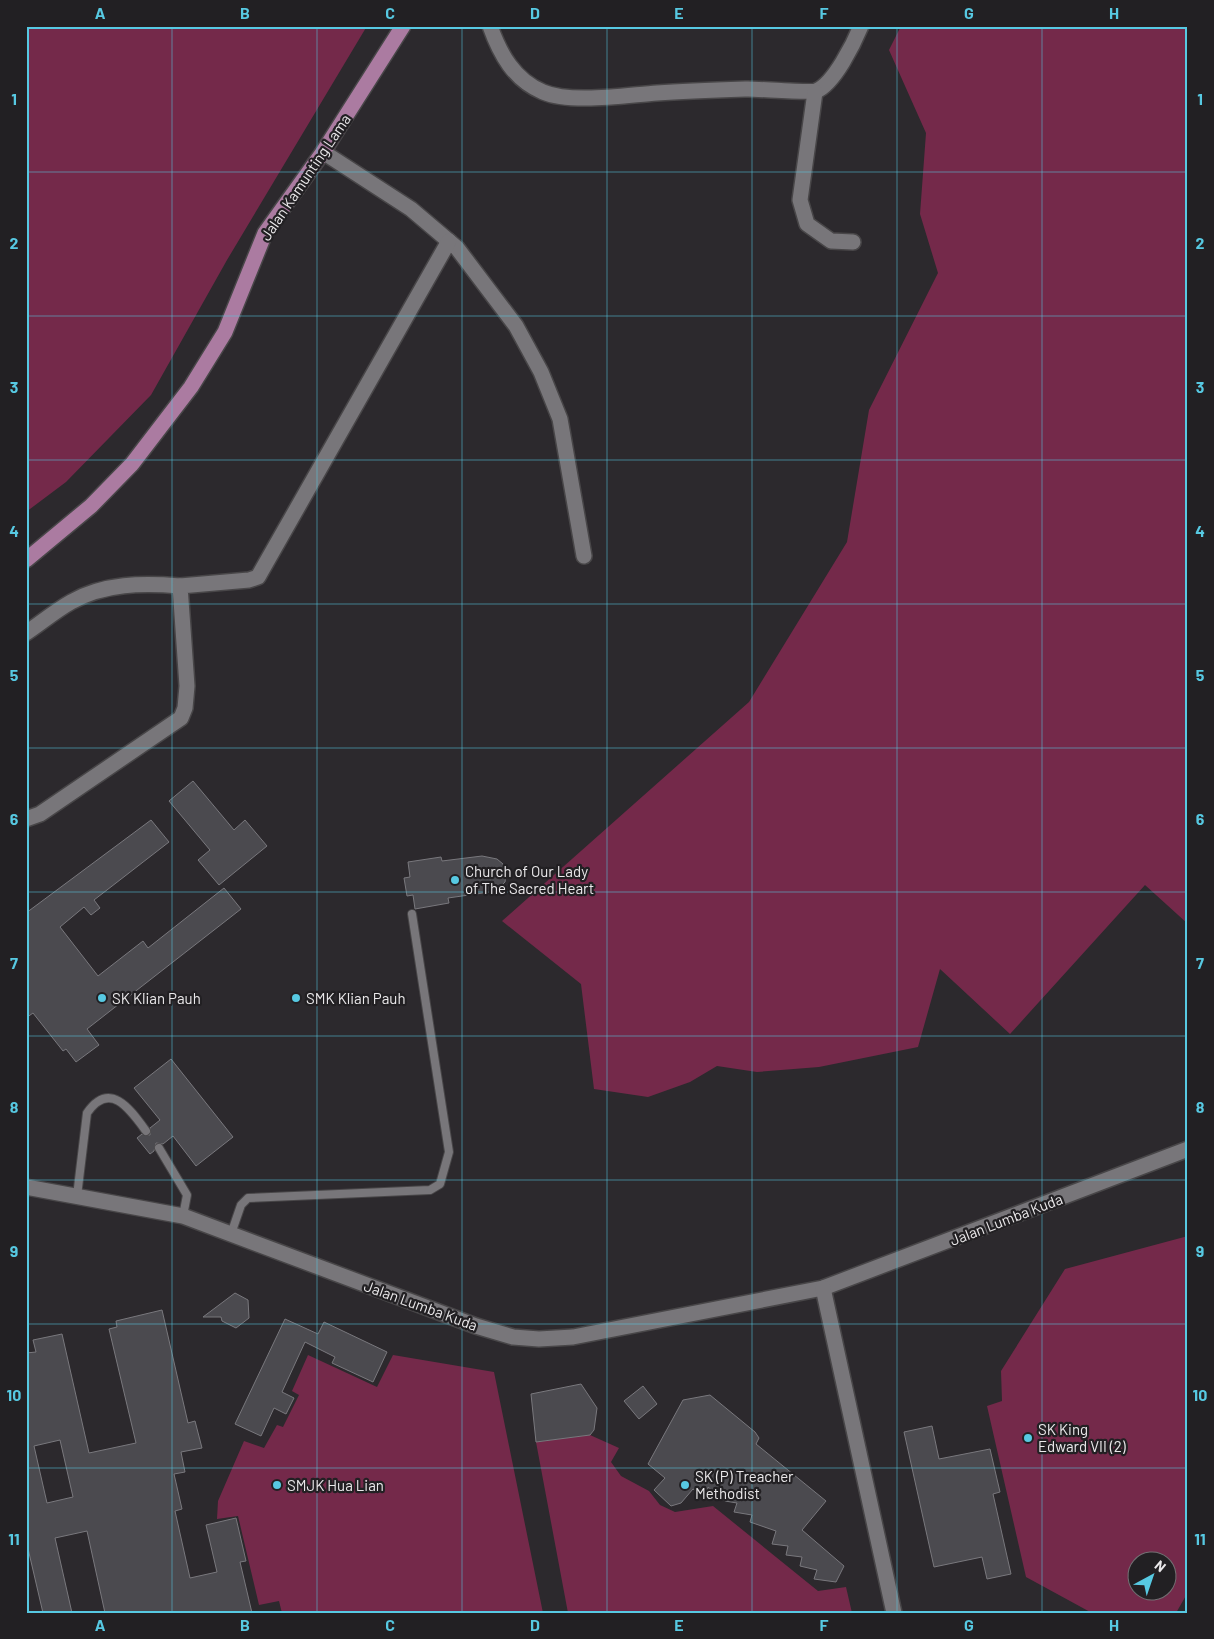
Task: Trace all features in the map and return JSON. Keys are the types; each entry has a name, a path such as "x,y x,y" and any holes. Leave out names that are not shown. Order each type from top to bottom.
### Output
{"main road":[{"name":"Jalan Kamunting Lama","path":"26,560 91,506 132,464 191,387 225,332 265,233 323,152 403,26"}],"street":[{"path":"490,26 498,47 510,67 527,84 544,93 566,97 621,97 748,89 815,92 826,84 854,43 861,26"},
{"path":"815,92 800,200 808,224 831,241 853,242"},
{"path":"323,152 411,209 457,248 516,326 541,372 560,420 584,556"},
{"path":"26,633 71,602 91,593 116,586 151,584 180,586 249,580 258,577 449,241"},
{"path":"26,819 40,814 181,718 186,708 188,686 180,586"},
{"name":"Jalan Lumba Kuda","path":"26,1187 183,1216 476,1326 513,1337 573,1337 824,1288 1188,1149"},
{"path":"824,1288 894,1613"}],"lane":[{"path":"231,1234 241,1205 248,1198 430,1190 440,1184 449,1152 412,914"},
{"path":"77,1196 87,1113 92,1106 100,1100 110,1097 119,1101 130,1109 146,1131"},
{"path":"159,1148 187,1195 183,1216"}],"shaded area":[{"path":"26,26 367,26 227,260 151,395 66,482 26,512"},
{"path":"901,26 1188,26 1188,924 1145,885 1010,1034 940,969 918,1047 819,1067 757,1072 717,1066 690,1082 648,1097 594,1089 581,984 502,921 749,702 847,542 869,410 938,273 920,214 926,133 889,50"},
{"path":"1188,1236 1188,1592 1176,1613 1092,1613 1026,1577 987,1406 1002,1401 1001,1371 1065,1269"},
{"path":"308,1355 377,1387 393,1355 494,1372 543,1613 282,1613 279,1601 259,1605 238,1516 217,1519 218,1501 244,1441 264,1448 277,1425 283,1427 299,1395 292,1391"},
{"path":"590,1435 619,1448 611,1462 621,1476 649,1491 660,1505 675,1512 713,1506 818,1591 846,1587 852,1613 568,1613 536,1442"}],"building":[{"path":"193,781 234,830 245,820 267,846 219,885 198,860 210,850 169,801"},
{"path":"151,820 169,842 94,900 100,908 91,915 84,907 60,927 98,976 143,941 148,948 224,888 241,909 87,1029 99,1045 76,1062 66,1049 63,1051 33,1013 26,1018 26,913"},
{"name":"Church of Our Lady of The Sacred Heart","path":"482,856 497,859 503,864 506,874 505,882 498,889 490,892 448,898 449,903 415,909 413,895 407,896 404,878 410,877 408,862 441,857 442,861"},
{"path":"171,1059 233,1137 196,1166 173,1136 163,1144 156,1143 154,1151 150,1154 137,1138 142,1134 150,1135 150,1128 160,1120 134,1088"},
{"path":"235,1293 248,1300 249,1318 236,1328 222,1321 221,1317 203,1317"},
{"path":"162,1310 188,1423 195,1421 202,1448 181,1452 185,1472 174,1474 182,1509 175,1511 190,1578 217,1572 206,1525 236,1518 246,1561 240,1562 252,1613 105,1613 87,1531 55,1538 72,1613 43,1613 26,1540 26,1353 36,1352 33,1340 62,1334 89,1453 136,1443 109,1329 117,1327 116,1321","holes":["60,1440 73,1497 47,1503 34,1446"]},
{"path":"285,1319 318,1334 324,1322 387,1352 373,1382 332,1363 335,1357 305,1342 282,1392 294,1398 286,1414 274,1408 261,1436 235,1424"},
{"path":"581,1384 597,1408 594,1430 590,1435 536,1442 531,1394"},
{"path":"643,1386 657,1404 639,1419 624,1401"},
{"path":"710,1395 755,1432 759,1438 756,1444 826,1501 802,1530 844,1566 836,1582 814,1579 817,1570 800,1566 802,1557 786,1555 788,1546 772,1544 776,1531 750,1522 752,1515 734,1512 737,1503 725,1501 708,1487 707,1498 693,1489 681,1503 671,1506 654,1490 665,1478 648,1464 683,1400"},
{"path":"932,1426 939,1459 990,1449 1000,1492 993,1494 1011,1574 987,1579 982,1557 934,1567 904,1432"}],"place":[{"name":"Church of Our Lady of The Sacred Heart","path":"455,880"},
{"name":"SK Klian Pauh","path":"102,998"},
{"name":"SMK Klian Pauh","path":"296,998"},
{"name":"SK King Edward VII (2)","path":"1028,1438"},
{"name":"SMJK Hua Lian","path":"277,1485"},
{"name":"SK (P) Treacher Methodist","path":"685,1485"}]}
